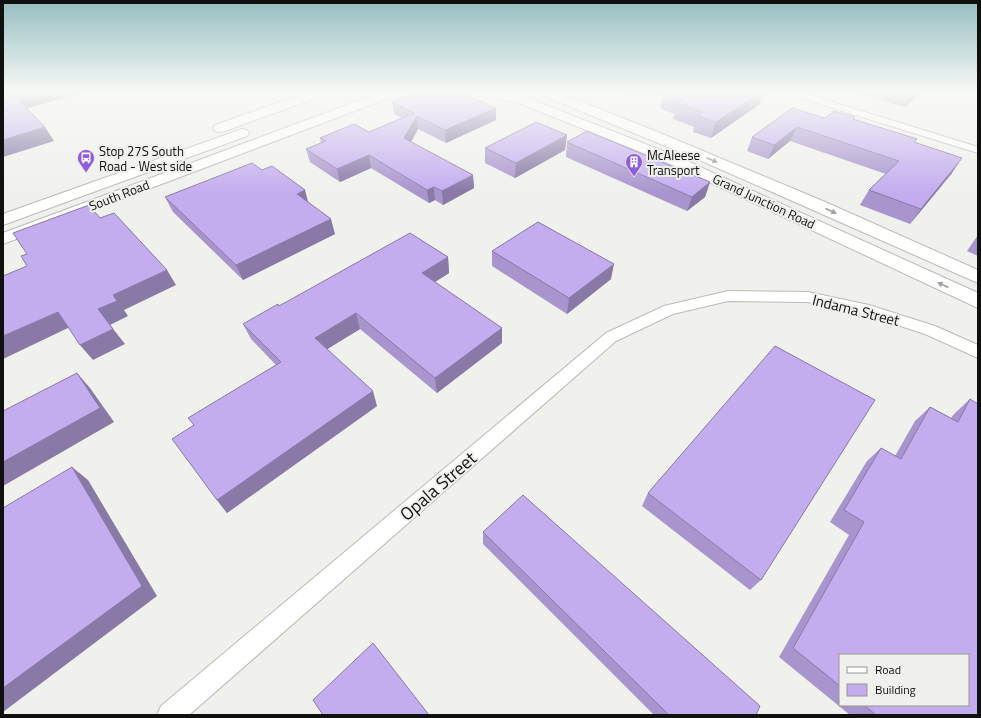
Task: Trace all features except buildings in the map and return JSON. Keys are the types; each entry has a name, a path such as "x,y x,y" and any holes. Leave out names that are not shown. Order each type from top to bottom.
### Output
{"highway":[{"name":"South Road","path":"3,208 228,126"},
{"path":"3,220 263,126"},
{"path":"3,230 285,126"},
{"name":"South Road","path":"3,240 305,126"},
{"name":"Grand Junction Road","path":"585,126 671,159 978,301"},
{"name":"Grand Junction Road","path":"630,126 764,181 978,277"}],"street":[{"path":"899,126 978,150"},
{"name":"Indama Street","path":"728,296 808,297 869,310 930,330 978,352"},
{"name":"Opala Street","path":"170,715 611,337 669,310 728,296"}],"place":[{"name":"Stop 27S South Road - West side","path":"86,173"},
{"name":"McAleese Transport","path":"634,177"}]}
